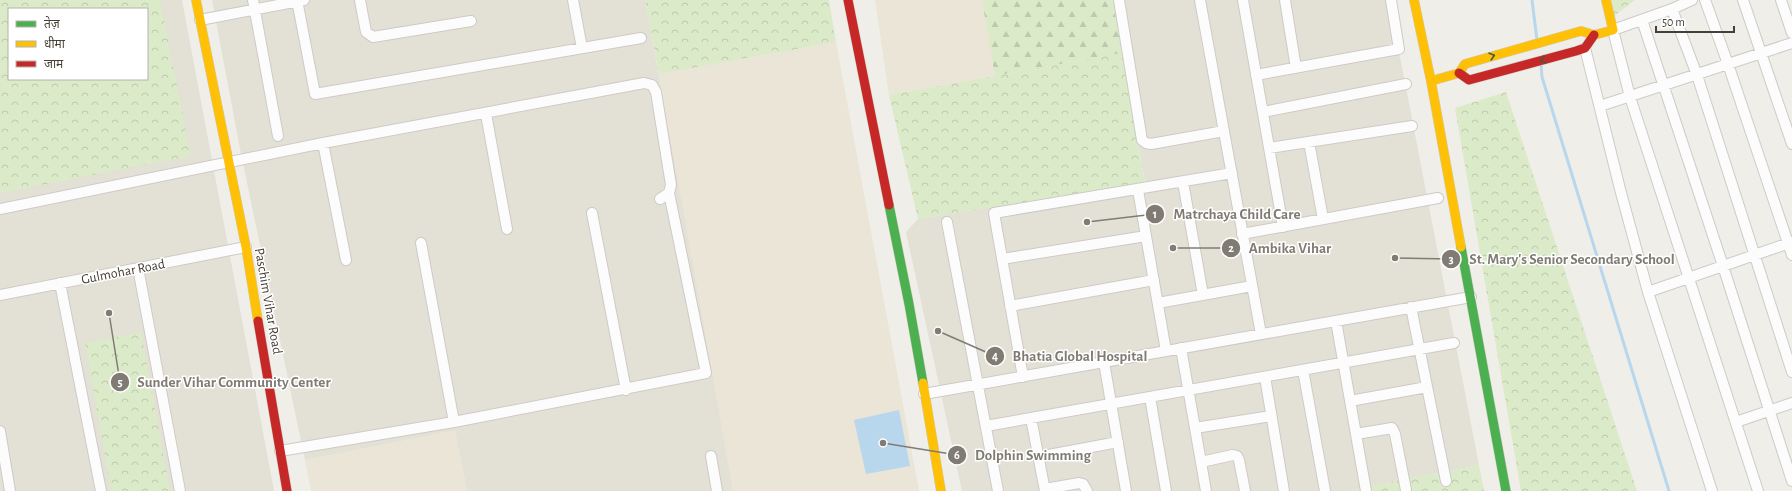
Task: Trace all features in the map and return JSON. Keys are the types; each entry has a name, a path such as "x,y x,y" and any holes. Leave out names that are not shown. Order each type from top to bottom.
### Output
{"street":[{"name":"Paschim Vihar Road","path":"196,0 246,247 280,451 284,491"},
{"path":"200,20 254,5 300,0 315,94 641,38"},
{"path":"360,0 366,32 373,37 471,20"},
{"path":"573,0 582,48"},
{"path":"848,0 909,304 941,491"},
{"path":"1119,0 1142,140 1151,144 1224,131"},
{"path":"1201,0 1261,334"},
{"path":"1243,0 1284,227"},
{"path":"1285,0 1296,68"},
{"path":"1256,75 1399,49 1391,0"},
{"path":"1414,0 1431,81 1506,491"},
{"path":"1606,0 1630,96 1758,491"},
{"path":"1431,81 1459,74 1469,80 1510,70 1581,49 1594,36 1672,9 1692,0"},
{"path":"1705,0 1790,243 1792,254"},
{"path":"1744,0 1792,144"},
{"path":"1781,0 1792,33"},
{"path":"254,5 278,136"},
{"path":"1672,9 1697,75 1792,372"},
{"path":"1642,20 1662,86 1723,266 1792,481"},
{"path":"1459,74 1465,64 1581,31 1594,36"},
{"path":"1600,106 1792,43"},
{"path":"1581,49 1600,106 1648,292 1712,491"},
{"path":"0,209 323,143 486,114 644,83 652,85 656,92 670,185 664,196 706,374 454,422 280,451"},
{"path":"1263,112 1406,84"},
{"path":"486,114 507,229"},
{"path":"1269,148 1412,126"},
{"path":"1309,142 1322,219"},
{"path":"323,143 346,260"},
{"path":"1023,377 994,213 1232,173"},
{"path":"1183,182 1203,295"},
{"path":"1138,190 1166,351"},
{"path":"1242,234 1438,198"},
{"path":"592,212 626,390"},
{"path":"947,222 998,491"},
{"path":"1002,259 1146,236"},
{"path":"421,243 454,422"},
{"path":"1648,292 1790,243"},
{"name":"Gulmohar Road","path":"0,295 246,247"},
{"path":"138,268 180,491"},
{"path":"1010,306 1154,280"},
{"path":"60,283 101,491"},
{"path":"1158,303 1252,286"},
{"path":"924,394 1471,297"},
{"path":"1411,307 1446,481"},
{"path":"1336,321 1366,491"},
{"path":"986,426 1454,343"},
{"path":"1181,348 1206,491"},
{"path":"1104,362 1126,491"},
{"path":"1303,370 1324,491"},
{"path":"1265,377 1284,491"},
{"path":"1350,401 1427,387"},
{"path":"1150,397 1166,491"},
{"path":"1736,422 1792,403"},
{"path":"1195,428 1271,416"},
{"path":"1031,418 1045,490 1079,483 1083,484 1087,491"},
{"path":"1356,434 1392,428 1395,434 1406,490"},
{"path":"0,431 10,491"},
{"path":"1038,457 1118,442"},
{"path":"1201,462 1233,455 1237,456 1245,491"},
{"path":"712,456 717,491"}],"shaded area":[{"path":"0,0 182,0 274,491 0,491"},
{"path":"212,0 645,0 697,282 733,491 467,491 455,431 305,460 241,154"},
{"path":"875,0 982,0 995,76 889,95"},
{"path":"1113,0 1389,0 1479,465 1345,491 962,491 906,232 918,219 1145,182"},
{"path":"836,42 919,491 733,491 659,74"},
{"path":"455,430 467,491 311,491 305,460"}],"green space":[{"path":"0,0 160,0 191,156 0,193"},
{"path":"645,0 829,0 836,42 659,74"},
{"path":"982,0 1113,0 1122,53 995,76"},
{"path":"1611,0 1635,0 1609,20"},
{"path":"1122,53 1145,183 918,219 889,95"},
{"path":"1506,92 1637,491 1521,491 1455,108"},
{"path":"141,332 170,491 111,491 85,343"},
{"path":"1479,465 1484,491 1345,491"}],"water":[{"path":"899,410 910,466 866,474 854,420"}],"waterway":[{"path":"1532,0 1537,40"},
{"path":"1541,65 1542,77 1669,491"}],"traffic: fast":[{"path":"889,205 923,383"},
{"path":"1461,247 1506,491"}],"traffic: slow":[{"path":"196,0 246,247 258,321"},
{"path":"1414,0 1431,81 1461,247"},
{"path":"1431,81 1459,73 1465,64 1581,31 1594,35 1613,30 1606,0"},
{"path":"923,383 941,491"}],"traffic: jam":[{"path":"848,0 889,205"},
{"path":"1459,73 1469,80 1576,51 1585,48 1594,35"},
{"path":"258,321 287,491"}],"place":[{"name":"Matrchaya Child Care","path":"1087,222"},
{"name":"Ambika Vihar","path":"1173,248"},
{"name":"St. Mary's Senior Secondary School","path":"1395,258"},
{"name":"Sunder Vihar Community Center","path":"109,313"},
{"name":"Bhatia Global Hospital","path":"938,331"},
{"name":"Dolphin Swimming","path":"883,443"}]}
